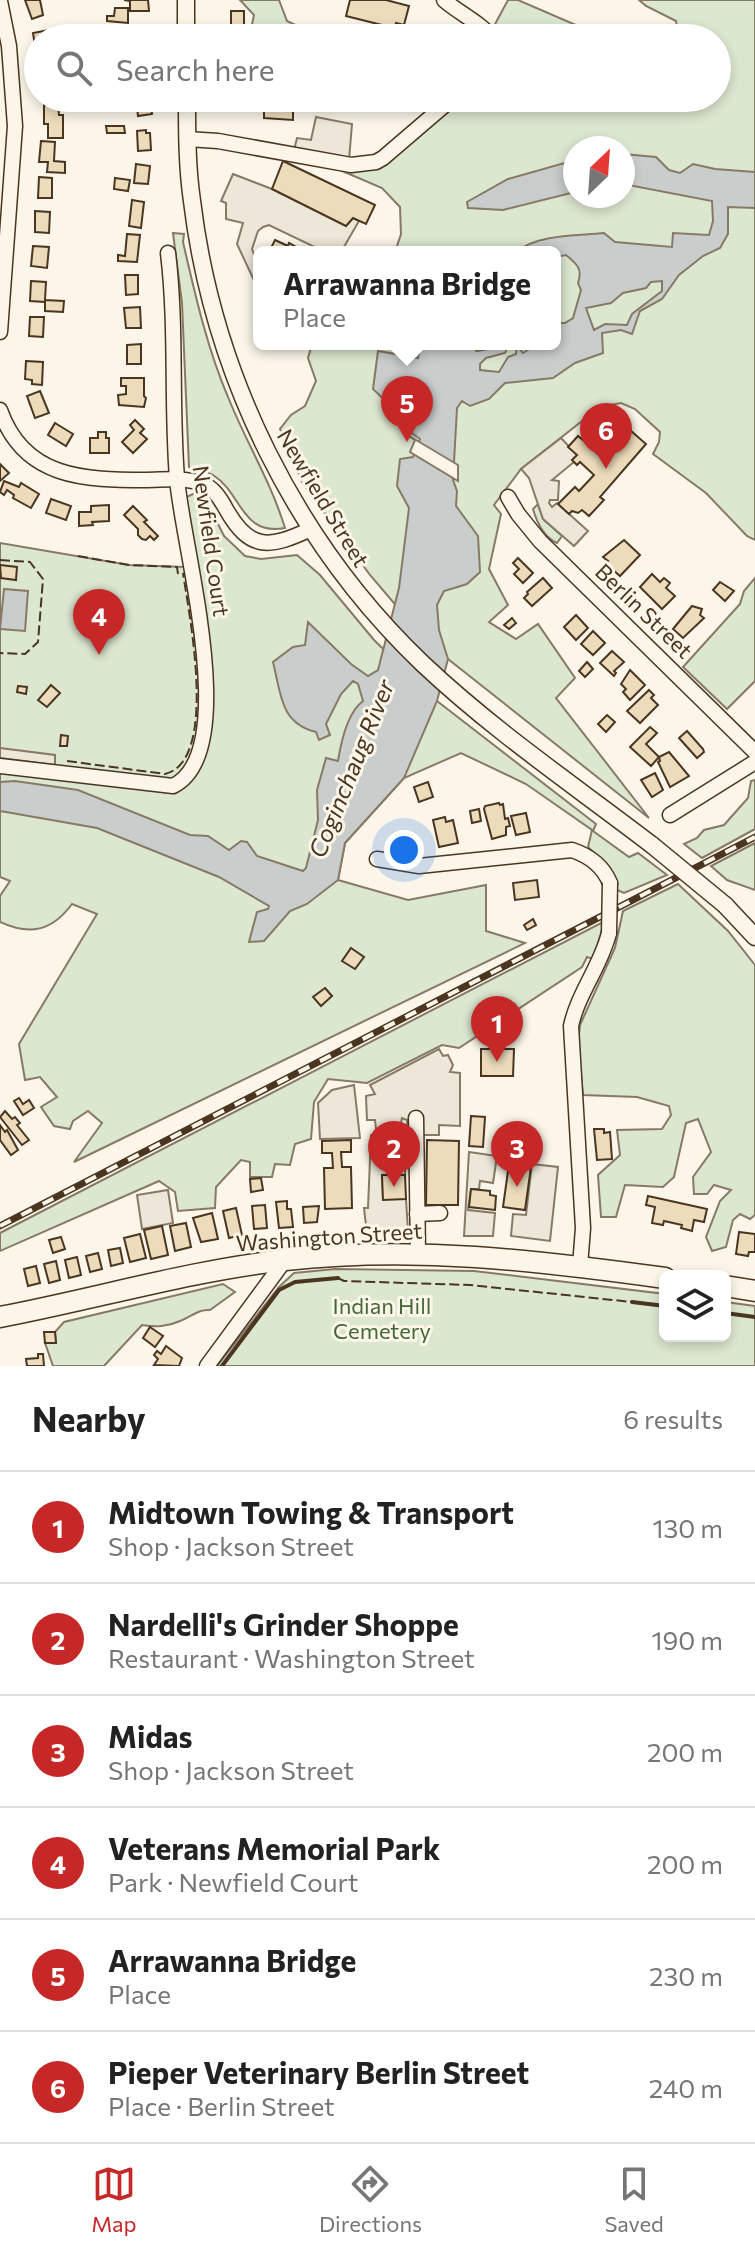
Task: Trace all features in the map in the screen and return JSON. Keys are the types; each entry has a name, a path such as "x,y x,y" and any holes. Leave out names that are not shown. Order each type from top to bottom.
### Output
{"highway":[{"name":"Washington Street","path":"0,1317 189,1275 285,1260 418,1253 490,1256 659,1277"},
{"path":"731,1287 755,1291"}],"main road":[{"path":"186,0 186,24"},
{"name":"Newfield Street","path":"187,112 196,233 221,334 249,412 311,529 357,594 390,631 457,694 652,845 751,927"}],"street":[{"path":"444,0 476,24"},
{"path":"0,1 9,46 15,126 0,332"},
{"path":"187,139 218,141 351,165 367,164 383,158 437,112"},
{"name":"Newfield Court","path":"0,766 173,786 193,770 203,743 206,691 200,620 177,479 174,311 168,253"},
{"path":"0,410 17,442 37,460 62,473 90,480 177,479 197,482 213,490 235,525 252,540 278,542 311,529"},
{"name":"Berlin Street","path":"508,497 540,541 755,752"},
{"path":"670,815 755,762"},
{"path":"377,859 419,866 572,850 595,862 605,872 610,883 609,933 571,1026 583,1228 580,1266"},
{"path":"416,1118 418,1253"},
{"path":"417,1214 440,1213"},
{"path":"207,1366 285,1260"}],"green space":[{"path":"240,0 279,0 287,21 293,24 252,24 254,15"},
{"path":"508,0 518,0 573,24 495,24"},
{"path":"639,0 755,0 755,540 747,536 706,493 653,454 660,432 635,409 621,403 600,407 521,469 494,505 501,514 489,569 508,605 489,622 516,639 538,624 575,678 556,698 649,818 448,659 416,629 370,575 302,482 280,429 291,415 305,406 316,381 308,358 310,350 561,350 561,246 397,246 401,234 400,207 382,188 340,170 370,170 442,112 731,112 731,24 676,24"},
{"path":"173,233 184,234 192,281 214,359 285,528 259,526 243,511 223,483 210,474 189,467 182,303"},
{"path":"195,493 210,508 224,536 245,556 261,559 297,555 320,575 374,640 437,701 596,824 593,831 629,857 638,853 667,875 624,893 617,890 605,863 588,847 592,830 526,784 461,753 404,778 345,843 338,880 408,900 486,885 486,931 525,943 74,1162 102,1123 88,1111 73,1121 70,1129 54,1126 41,1107 57,1097 40,1077 25,1080 19,1044 97,914 72,904 57,920 40,928 21,929 0,922 0,896 10,881 0,877 0,543 129,565 185,567 174,503"},
{"path":"538,504 543,519 562,536 557,543 548,537 539,524 533,509"},
{"path":"755,578 755,681 727,709 683,667 740,604 744,591"},
{"path":"755,780 755,829 702,858 684,844 697,838 704,830 724,825 748,798 751,781"},
{"path":"755,843 755,890 727,880 711,866"},
{"path":"678,884 728,931 755,965 755,1215 750,1219 740,1214 733,1220 726,1247 712,1251 706,1237 720,1201 731,1190 714,1185 707,1194 694,1194 693,1177 711,1152 698,1119 686,1123 674,1177 663,1187 625,1185 616,1217 601,1217 598,1175 620,1155 617,1130 662,1129 671,1115 669,1106 637,1097 583,1095 578,1044 580,1025 615,948 623,911"},
{"path":"605,921 593,959 587,957 582,967 459,1048 442,1045 367,1083 328,1079 314,1102 311,1139 295,1144 290,1165 275,1164 272,1177 250,1177 250,1162 241,1160 216,1187 215,1208 178,1211 175,1192 159,1181 0,1251 0,1233"},
{"name":"Indian Hill Cemetery","path":"335,1269 474,1271 659,1293 659,1342 731,1342 731,1303 755,1306 755,1366 217,1366 279,1287 294,1273"},
{"path":"223,1284 235,1292 210,1310 175,1323 142,1325 104,1366 53,1366 45,1343 56,1343 55,1332 64,1322"}],"shaded area":[{"path":"316,117 352,124 349,160 294,150 297,138 311,140"},
{"path":"233,174 272,189 346,226 353,218 359,221 344,246 313,246 269,225 263,227 258,231 252,249 253,278 237,244 243,223 226,219 226,203 221,201"},
{"path":"561,438 577,455 574,462 552,480 559,481 558,500 550,500 549,503 552,507 557,503 588,531 574,546 543,519 529,478 521,469"},
{"path":"0,748 55,755 55,765 0,758"},
{"path":"439,1049 443,1056 448,1055 453,1065 450,1072 460,1073 460,1126 439,1125 439,1135 408,1135 407,1120 402,1118 400,1128 376,1129 375,1120 367,1120 366,1096 375,1094 370,1085"},
{"path":"354,1085 360,1138 320,1139 318,1103 332,1090"},
{"path":"405,1134 405,1175 382,1175 383,1199 406,1199 408,1232 367,1234 364,1208 368,1208 371,1135"},
{"path":"469,1152 497,1156 493,1183 480,1181 479,1189 471,1189 468,1210 495,1213 493,1236 464,1236"},
{"path":"532,1164 558,1167 550,1241 511,1236 513,1214 526,1215"},
{"path":"168,1190 173,1223 142,1229 137,1195"}],"water":[{"name":"Coginchaug River","path":"635,155 656,157 669,170 680,173 693,164 755,172 755,208 728,207 728,234 720,248 703,256 679,275 662,299 640,311 632,334 621,330 602,333 603,353 575,363 553,378 505,383 489,399 470,406 462,401 457,408 453,480 457,491 456,506 478,536 480,572 467,584 444,591 437,605 439,630 448,659 437,701 404,778 345,843 338,880 307,904 290,911 264,941 249,942 257,912 269,906 219,877 97,828 0,811 0,782 15,781 78,790 190,835 208,836 229,850 241,841 247,842 257,856 303,871 318,820 317,790 326,758 338,761 349,720 363,701 358,684 353,681 341,694 326,724 330,735 319,740 316,732 295,722 284,706 273,662 293,647 305,645 308,622 351,664 368,676 378,670 399,588 409,508 397,486 400,459 413,457 420,439 395,421 399,414 373,389 378,351 418,358 420,350 506,350 486,358 480,364 480,370 499,372 516,350 523,353 528,350 561,350 561,323 573,318 581,290 578,267 566,255 561,256 561,246 525,246 558,237 604,233 615,242 672,247 673,233 709,235 713,221 712,201 635,186","holes":["662,281 662,291 632,314 627,325 605,324 594,330 586,308 611,303 623,293"]},
{"path":"563,163 563,195 503,210 468,208 467,202 508,179"},
{"path":"4,589 28,591 25,631 0,629"}],"pier":[{"path":"406,434 458,465 458,481 410,452 415,440"}],"building":[{"path":"25,0 40,0 43,15 32,19"},
{"path":"124,0 148,0 149,11 130,11 130,1"},
{"path":"350,0 386,0 409,6 404,24 378,24 346,16"},
{"path":"115,8 128,8 128,23 107,21 107,16 114,16"},
{"path":"231,11 244,11 244,24 231,24"},
{"path":"44,112 63,115 63,138 48,138 48,124 44,124"},
{"path":"138,112 152,112 152,114 138,116"},
{"path":"264,112 293,112 293,120 264,118"},
{"path":"106,126 124,126 125,133 107,133"},
{"path":"137,131 150,133 151,150 138,151"},
{"path":"41,141 55,142 54,161 65,162 65,173 47,172 48,162 39,162"},
{"path":"283,161 375,205 366,224 353,218 346,226 272,189"},
{"path":"136,164 150,166 148,184 134,183"},
{"path":"39,177 52,178 52,198 38,198"},
{"path":"115,178 130,180 128,191 114,189"},
{"path":"132,200 144,202 141,228 129,226"},
{"path":"35,211 50,212 49,233 35,232"},
{"path":"127,234 140,235 137,262 118,261 118,255 125,256"},
{"path":"275,240 288,246 272,246"},
{"path":"33,246 49,247 47,268 31,266"},
{"path":"125,275 138,275 138,294 126,295"},
{"path":"31,281 46,282 45,300 64,301 63,312 45,311 45,302 30,301"},
{"path":"140,307 141,328 126,328 124,308"},
{"path":"30,317 44,317 43,337 29,336"},
{"path":"141,344 141,364 127,364 127,345"},
{"path":"26,361 43,362 42,385 25,379"},
{"path":"121,378 144,378 144,407 119,405 118,395 126,394"},
{"path":"40,391 49,413 35,418 27,396"},
{"path":"614,416 646,444 600,497 604,500 589,516 582,510 569,514 558,504 575,487 579,491 594,475 580,462 577,465 572,460 577,455 568,447 578,436 589,445 591,443 599,455 607,446 596,436"},
{"path":"135,420 144,429 140,433 147,439 133,453 122,442 134,430 130,425"},
{"path":"55,423 73,434 66,446 48,435"},
{"path":"98,432 106,432 109,453 90,453 90,438 98,438"},
{"path":"0,464 9,473 0,481"},
{"path":"4,481 19,487 21,483 39,494 31,508 13,498 14,495 7,490 4,495 0,492"},
{"path":"51,499 71,506 66,520 46,513"},
{"path":"109,505 109,521 79,526 79,512 91,512 91,506"},
{"path":"133,506 158,536 154,540 150,536 142,539 138,529 124,515"},
{"path":"624,540 640,555 620,576 605,563 608,561 603,557"},
{"path":"518,558 533,573 523,583 514,574 519,569 513,563"},
{"path":"0,565 17,567 16,580 1,578"},
{"path":"652,574 660,582 664,578 670,583 666,588 675,596 662,609 640,587"},
{"path":"543,578 552,588 532,606 524,598"},
{"path":"720,582 734,591 725,601 713,590"},
{"path":"692,606 702,609 700,615 704,618 683,638 673,629"},
{"path":"576,615 588,628 576,640 564,627"},
{"path":"512,618 516,623 509,629 504,625"},
{"path":"593,631 605,643 593,655 581,644"},
{"path":"612,651 624,662 614,671 614,676 600,663"},
{"path":"587,662 593,669 585,677 579,671"},
{"path":"630,670 645,685 630,700 621,684"},
{"path":"51,685 60,693 47,707 38,700"},
{"path":"18,686 27,687 26,694 17,692"},
{"path":"649,690 654,695 651,698 658,705 640,723 627,711"},
{"path":"607,715 615,722 606,732 598,724"},
{"path":"650,727 657,733 646,744 659,757 651,766 630,747"},
{"path":"687,731 703,749 704,752 697,758 679,738"},
{"path":"61,735 68,736 67,746 60,746"},
{"path":"669,752 689,776 670,787 658,762 659,757"},
{"path":"655,773 663,790 652,797 641,780"},
{"path":"428,782 433,797 419,802 414,787"},
{"path":"503,804 505,819 508,818 510,826 506,827 506,835 492,839 484,809 485,806"},
{"path":"479,809 481,821 472,823 470,811"},
{"path":"526,813 530,832 516,835 511,816"},
{"path":"445,817 446,822 453,820 458,843 439,847 433,820"},
{"path":"537,880 539,897 515,900 513,883"},
{"path":"533,919 536,925 527,930 524,925"},
{"path":"351,948 364,957 355,969 342,961"},
{"path":"325,988 332,996 321,1006 313,997"},
{"path":"481,1049 514,1049 513,1076 481,1076"},
{"path":"19,1098 23,1104 29,1100 34,1108 23,1115 14,1101"},
{"path":"5,1111 20,1123 17,1125 29,1140 22,1145 0,1117"},
{"path":"471,1116 485,1117 483,1147 469,1146"},
{"path":"0,1125 5,1132 7,1130 18,1150 11,1155 0,1140"},
{"path":"594,1129 610,1132 612,1159 597,1160"},
{"path":"351,1140 351,1152 341,1152 342,1167 351,1167 352,1208 325,1209 324,1168 333,1168 332,1153 322,1153 322,1141"},
{"path":"427,1140 459,1141 458,1205 426,1205"},
{"path":"509,1164 531,1167 525,1210 503,1207"},
{"path":"382,1175 405,1175 406,1199 383,1200"},
{"path":"261,1178 263,1190 251,1192 250,1179"},
{"path":"471,1189 490,1191 490,1195 496,1196 495,1210 469,1207"},
{"path":"648,1196 707,1209 704,1222 694,1220 692,1231 664,1221 663,1225 652,1223 655,1207 646,1205"},
{"path":"287,1201 293,1227 279,1228 276,1202"},
{"path":"265,1205 267,1228 254,1229 252,1206"},
{"path":"319,1206 317,1222 304,1223 303,1207"},
{"path":"236,1208 242,1235 229,1238 223,1211"},
{"path":"212,1213 218,1239 201,1242 193,1218"},
{"path":"186,1223 191,1247 175,1251 170,1226"},
{"path":"162,1226 168,1255 151,1259 144,1230"},
{"path":"739,1232 755,1234 755,1252 749,1252 748,1256 736,1254"},
{"path":"140,1234 146,1258 130,1262 124,1238"},
{"path":"61,1237 65,1249 53,1253 49,1240"},
{"path":"120,1248 123,1263 111,1266 108,1250"},
{"path":"98,1253 102,1269 90,1272 86,1256"},
{"path":"77,1257 81,1275 69,1278 65,1260"},
{"path":"56,1261 60,1280 49,1283 44,1264"},
{"path":"36,1266 40,1283 28,1286 24,1269"},
{"path":"150,1327 163,1336 155,1347 143,1338"},
{"path":"44,1332 55,1332 56,1343 45,1343"},
{"path":"166,1346 182,1358 179,1366 154,1365 158,1359 154,1355 157,1351 161,1354"},
{"path":"38,1354 43,1354 44,1366 27,1366 26,1359 38,1358"}],"railway":[{"path":"0,1226 755,837"}],"fence":[{"path":"78,556 129,565 177,567 178,574"},
{"path":"0,560 30,562 43,579 38,642 25,654 0,653"},
{"path":"67,761 165,774 182,763 191,743 196,716 194,651 183,573"},
{"path":"338,1278 344,1281 470,1285 632,1302"}],"wall":[{"path":"222,1366 279,1290 295,1282 338,1278"},
{"path":"632,1302 659,1305"},
{"path":"731,1314 755,1317"}],"place":[{"name":"Arrawanna Bridge","path":"407,442"},
{"name":"Pieper Veterinary Berlin Street","path":"606,469"},
{"name":"Veterans Memorial Park","path":"99,655"},
{"name":"Midtown Towing & Transport","path":"497,1062"},
{"name":"Nardelli's Grinder Shoppe","path":"394,1187"},
{"name":"Midas","path":"517,1187"}]}
